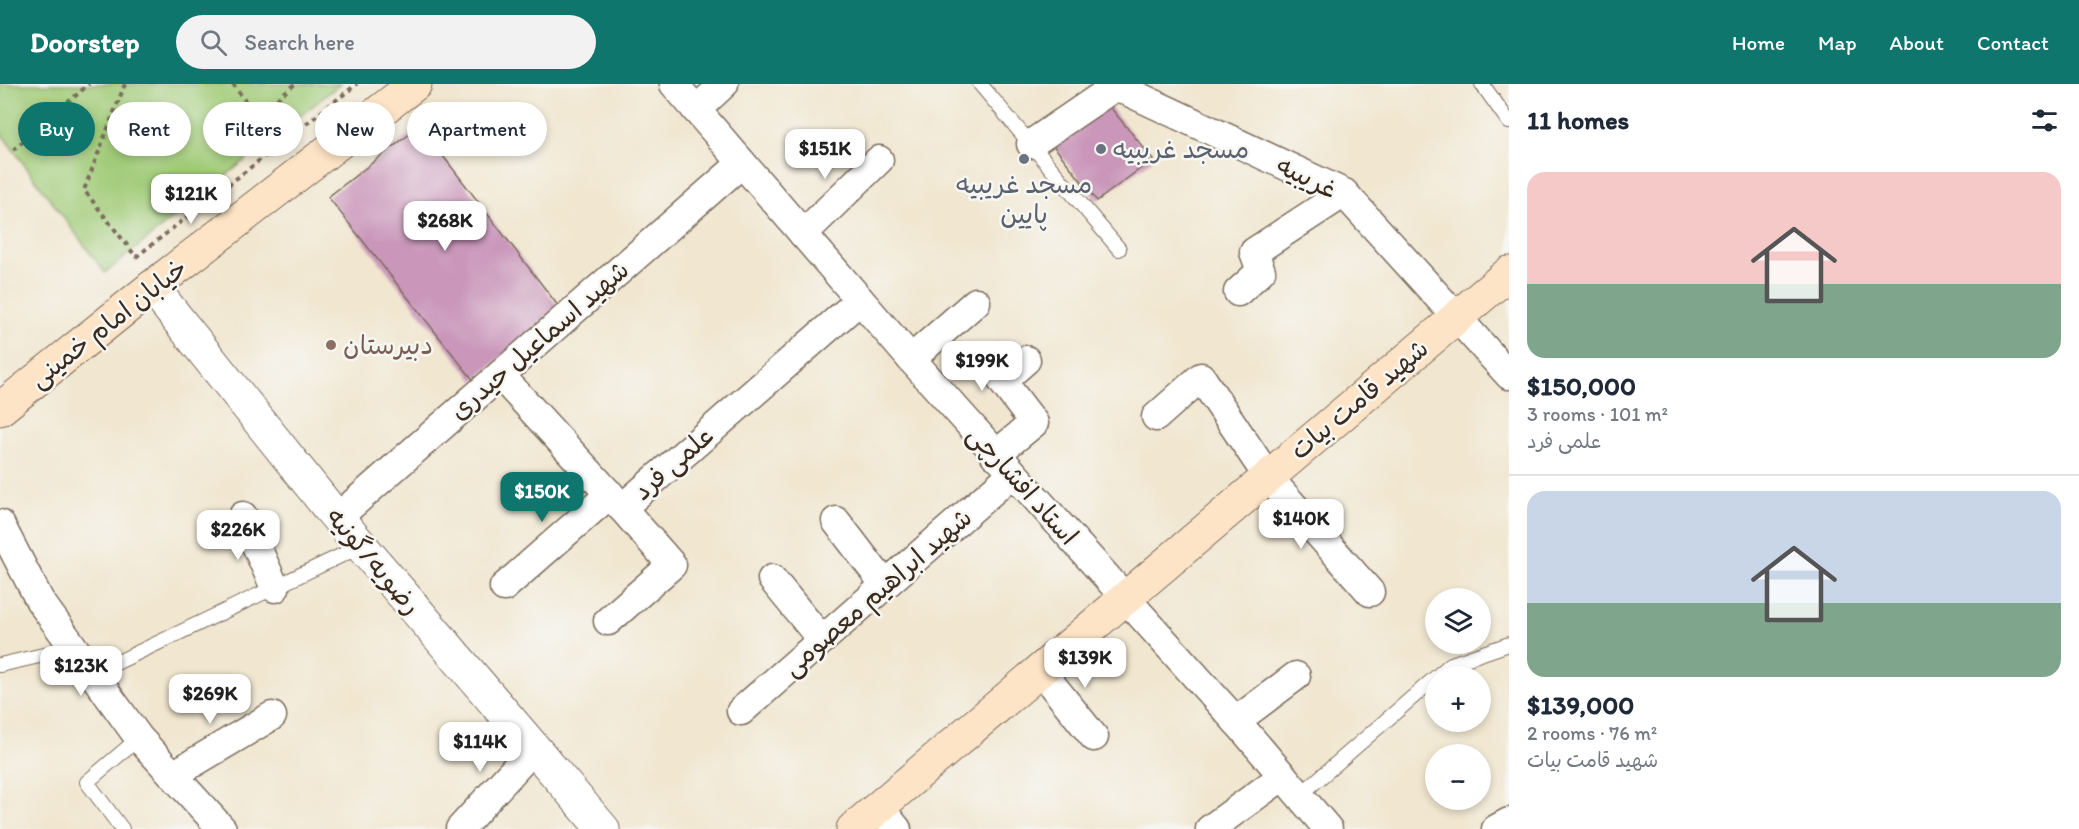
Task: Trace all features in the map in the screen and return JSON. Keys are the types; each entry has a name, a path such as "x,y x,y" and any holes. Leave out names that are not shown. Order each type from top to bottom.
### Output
{"main road":[{"name":"خیابان امام خمینی","path":"0,409 152,287 415,84"},
{"name":"شهید قامت بیات","path":"853,829 888,818 1040,670 1509,273"}],"street":[{"name":"استاد افشارچی","path":"674,84 910,359 1236,721 1328,829"},
{"path":"696,110 724,84"},
{"name":"غریبیه","path":"1030,144 1118,85 1344,193 1509,375"},
{"path":"803,234 879,160"},
{"name":"شهید اسماعیل حیدری","path":"337,518 742,163"},
{"path":"1238,292 1261,271 1254,252 1344,193"},
{"name":"رضویه/گونیه","path":"152,287 337,518 603,829"},
{"name":"علمی فرد","path":"500,375 616,501 860,300"},
{"path":"910,359 975,302"},
{"name":"شهید ابراهیم معصومی","path":"741,711 885,585 1004,464 1034,423 1002,381 1026,360"},
{"path":"1156,417 1201,377 1268,477 1370,592"},
{"path":"504,587 616,501 672,565 608,621"},
{"path":"243,516 275,588"},
{"path":"836,521 885,585"},
{"path":"0,524 40,600 139,738 222,829"},
{"path":"772,579 822,640"},
{"path":"1040,670 1094,737"},
{"path":"1236,721 1296,676"},
{"path":"173,775 272,716"},
{"path":"460,829 534,748"},
{"path":"1210,829 1291,786"},
{"path":"1496,829 1509,822"}],"lane":[{"path":"980,84 1119,249"},
{"path":"1482,84 1509,122"},
{"path":"93,674 361,546"},
{"path":"1291,786 1451,664 1509,644"},
{"path":"0,665 74,648"},
{"path":"122,829 87,782 139,738"}],"path":[{"path":"13,150 89,84"},
{"path":"125,84 84,190 136,257 152,287"},
{"path":"233,84 246,102"},
{"path":"273,102 295,84"},
{"path":"303,126 357,84"},
{"path":"136,257 265,156"}],"green space":[{"path":"0,84 340,84 303,114 303,102 203,102 203,156 250,156 105,273 0,132"}],"building":[{"name":"مسجد غریبیه","path":"1101,96 1153,159 1097,201 1049,140"},
{"path":"407,136 407,156 443,156 559,307 474,381 328,197 381,156 395,156 395,145"}],"place":[{"name":"مسجد غریبیه","path":"1101,149"},
{"name":"مسجد غریبیه پایین","path":"1024,159"},
{"name":"دبیرستان","path":"331,345"}]}
